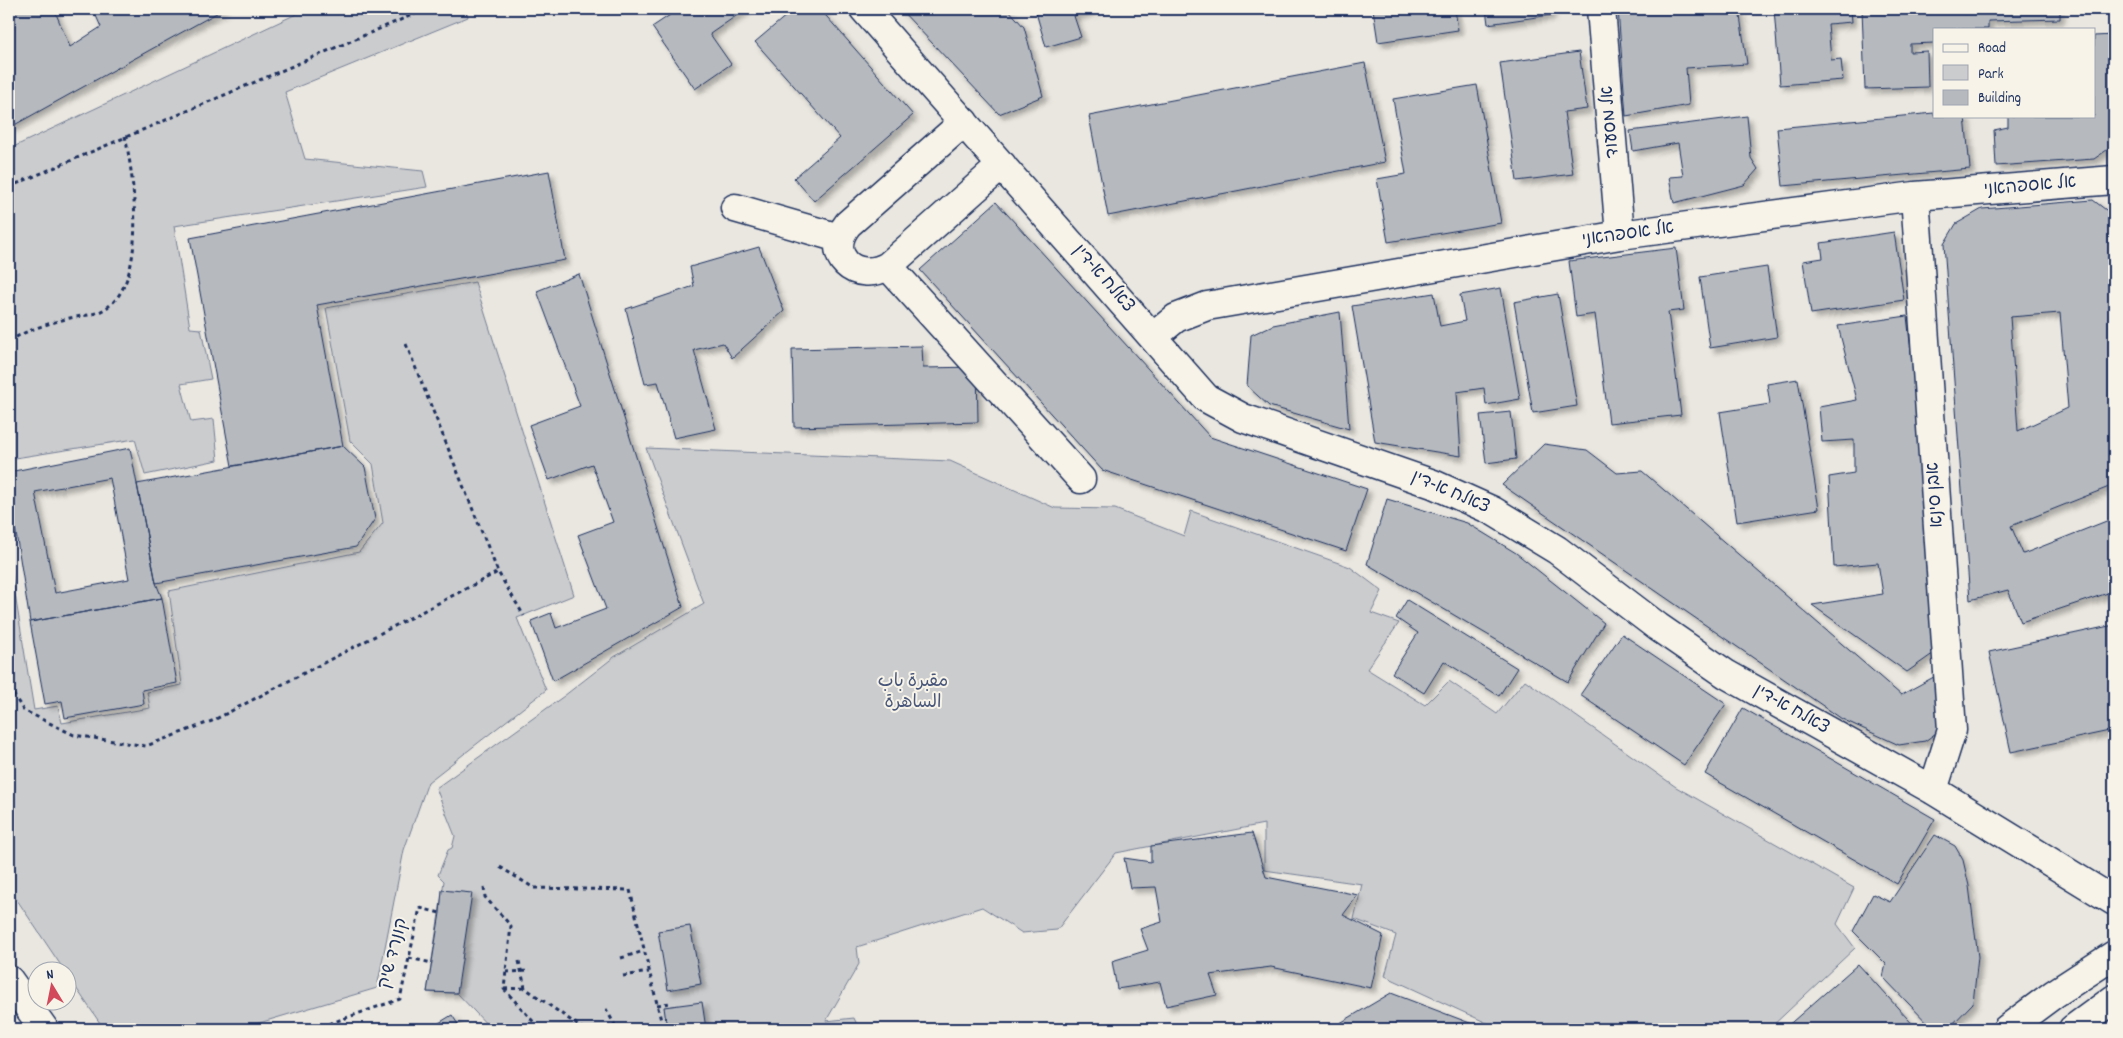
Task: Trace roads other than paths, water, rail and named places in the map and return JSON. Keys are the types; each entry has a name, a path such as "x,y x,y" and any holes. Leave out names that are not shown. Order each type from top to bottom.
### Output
{"street":[{"name":"צאלח א-דין","path":"864,9 1206,398 1243,418 1433,484 1493,511 1557,550 1658,627 1726,674 1933,790 2114,901"},
{"name":"אל מסעוד","path":"1602,9 1620,235"},
{"path":"964,122 848,224 840,238 839,250 843,260 854,270 872,272 888,266 1002,165"},
{"name":"אל אספהאני","path":"1152,337 1176,318 1207,306 1620,235 1915,196 2114,180"},
{"name":"אבן סינא","path":"1915,196 1952,730 1933,790"},
{"path":"734,208 840,238"},
{"path":"888,266 1081,480"},
{"path":"2008,1029 2054,994 2114,955"},
{"path":"9,980 44,1029"},
{"path":"2073,1029 2114,999"}],"park label":[{"name":"مقبرة باب الساهرة","path":"913,692"}]}
